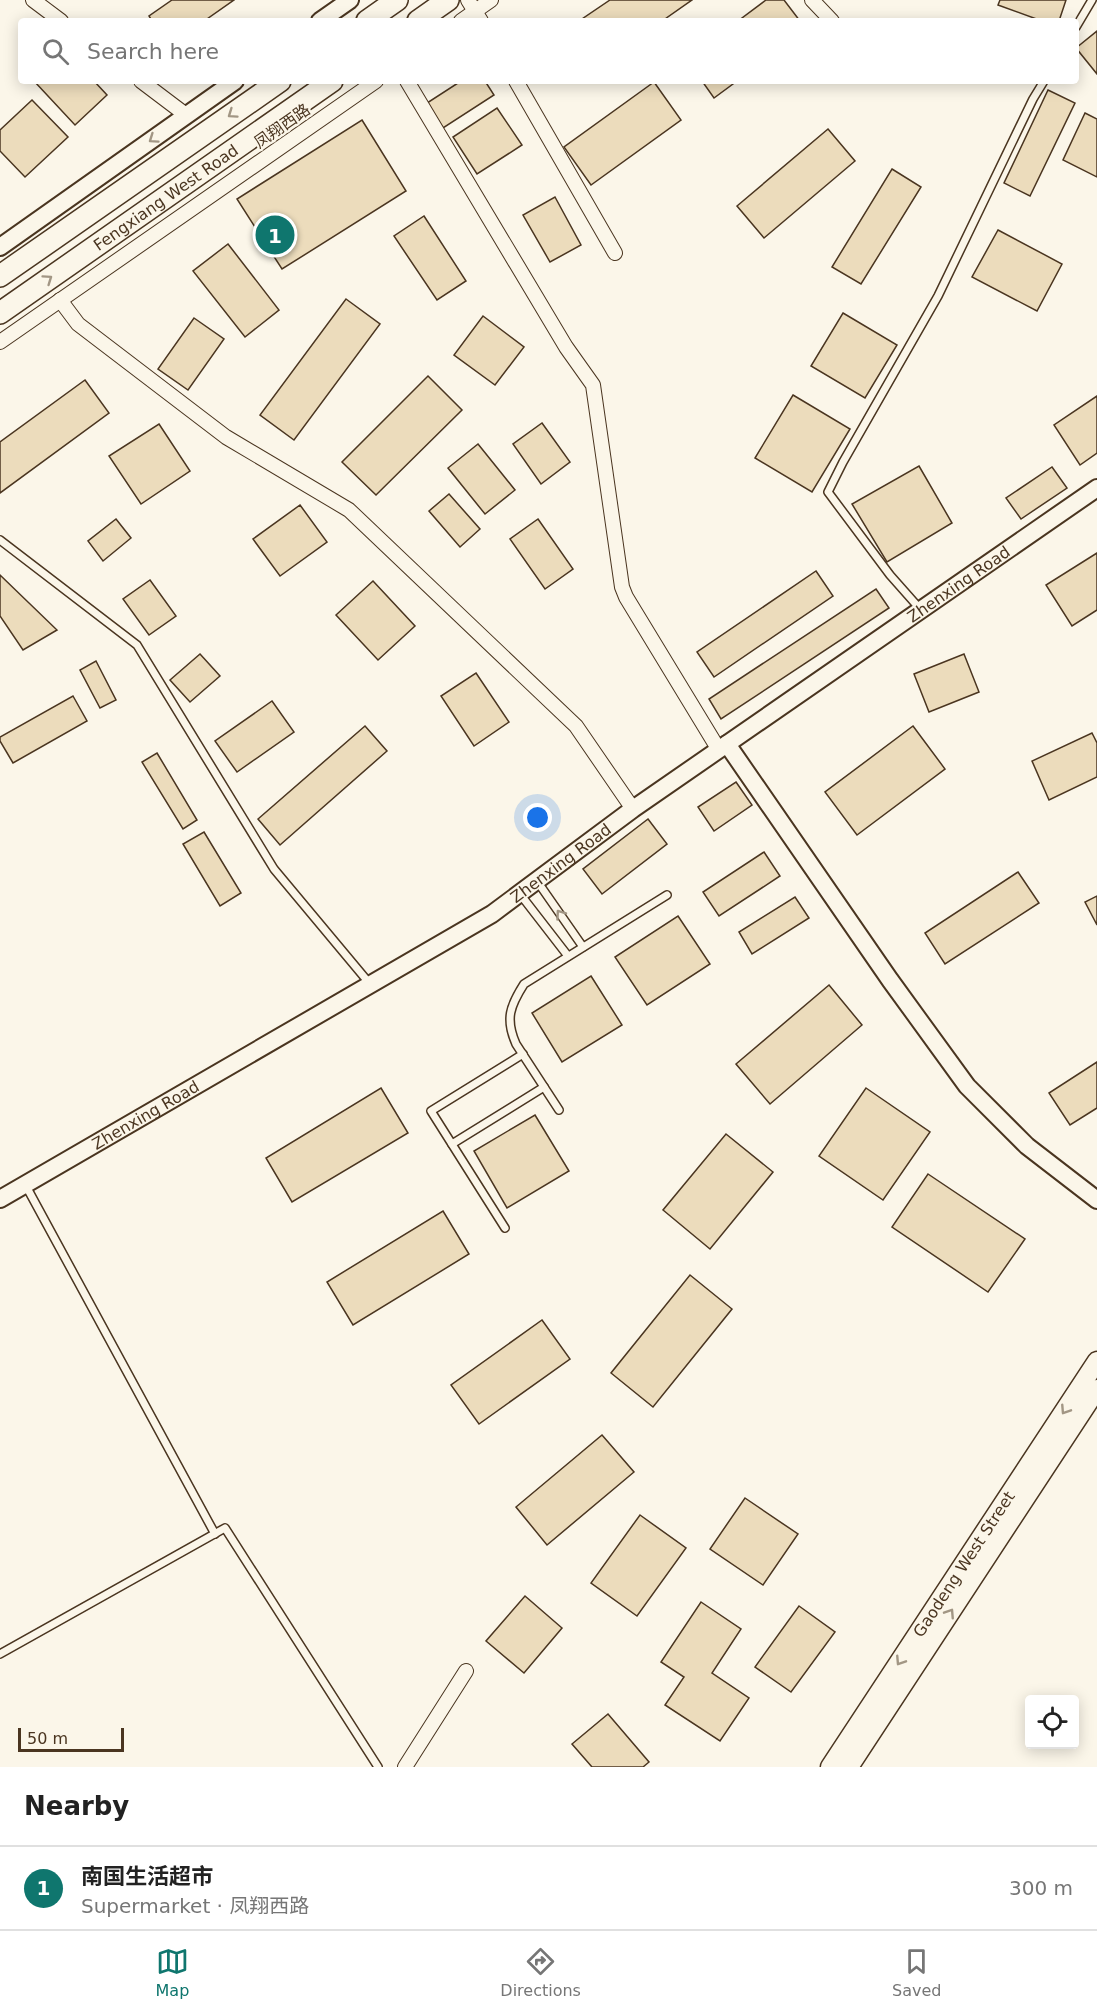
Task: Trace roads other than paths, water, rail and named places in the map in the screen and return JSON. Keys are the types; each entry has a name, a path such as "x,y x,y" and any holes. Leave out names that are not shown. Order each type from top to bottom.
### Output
{"main road":[{"path":"371,18 397,0"},
{"path":"421,18 448,0"},
{"name":"Fengxiang West Road","path":"0,276 276,84"},
{"name":"Fengxiang West Road","path":"0,313 328,84"},
{"name":"Gaodeng West Street","path":"830,1767 1097,1362"},
{"name":"Gaodeng West Street","path":"849,1767 1097,1389"}],"street":[{"path":"33,0 56,18"},
{"path":"324,18 350,0"},
{"path":"475,11 491,0"},
{"path":"812,0 829,18"},
{"path":"145,84 186,115"},
{"path":"0,248 231,84"},
{"name":"凤翔西路","path":"0,342 372,84"},
{"path":"409,84 566,347 593,385 619,564 626,597 723,747 967,1086 1027,1146 1097,1200"},
{"path":"518,84 615,253"},
{"path":"60,300 78,324 226,437 349,510 576,726 633,809"},
{"name":"Zhenxing Road","path":"0,1199 492,914 633,809 1097,488"},
{"path":"405,1767 466,1671"}],"lane":[{"path":"1079,22 1092,0"},
{"path":"921,610 890,575 828,492 938,296 1042,84"},
{"path":"0,540 138,645 274,869 370,984"},
{"path":"537,881 583,947"},
{"path":"520,894 568,956"},
{"path":"558,1110 512,1034 509,1017 514,1000 524,984 667,894"},
{"path":"505,1228 431,1111 523,1054"},
{"path":"452,1144 544,1087"},
{"path":"25,1184 215,1534"},
{"path":"0,1654 225,1528 378,1767"}],"place":[{"name":"南国生活超市","path":"275,235"}]}
